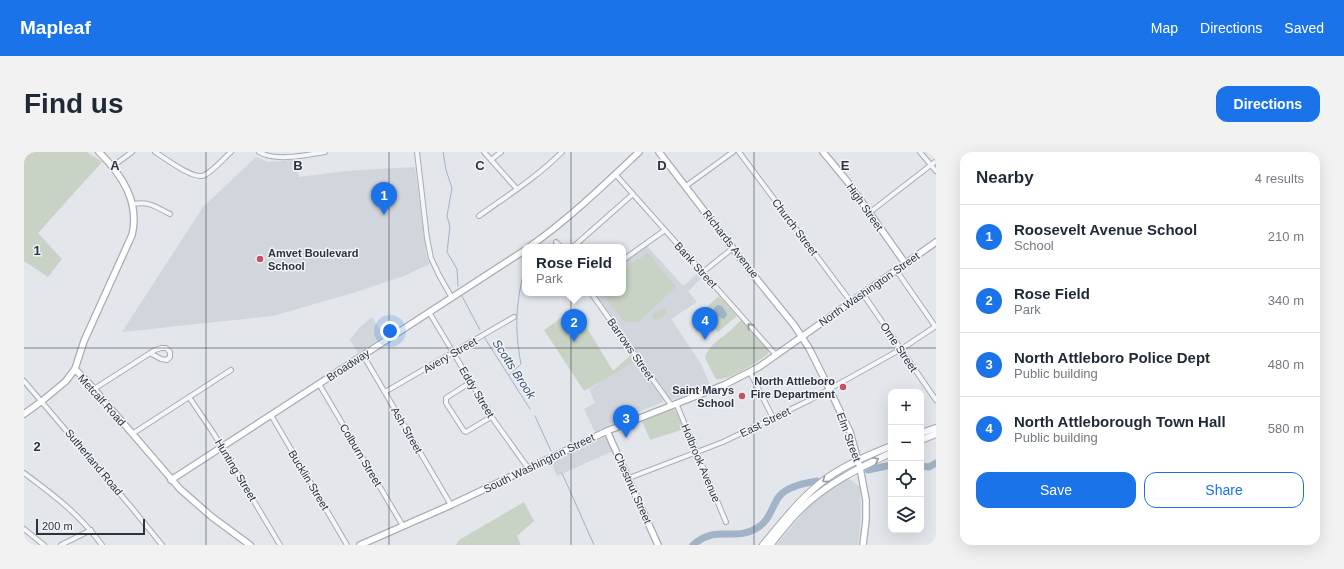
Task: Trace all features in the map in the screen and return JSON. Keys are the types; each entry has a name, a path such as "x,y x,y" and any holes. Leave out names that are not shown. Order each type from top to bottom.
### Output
{"main road":[{"path":"924,432 936,428"},
{"path":"924,439 936,434"},
{"path":"763,545 796,506 828,477 888,447"},
{"path":"770,545 792,519 810,501 832,483 888,454"}],"street":[{"name":"Metcalf Road","path":"100,152 113,166 124,184 133,204 134,223 132,236 84,341 75,369 94,389 171,480 212,517 250,545"},
{"path":"113,166 132,152"},
{"path":"155,152 192,175 200,177 206,174 230,152"},
{"path":"259,152 274,157 325,152"},
{"path":"417,152 427,238 431,258 452,298"},
{"path":"484,152 517,189"},
{"path":"490,160 501,152"},
{"path":"479,216 550,164 562,152"},
{"path":"533,244 567,219 639,152"},
{"name":"Richards Avenue","path":"659,152 802,337"},
{"path":"686,186 733,152"},
{"name":"Church Street","path":"739,152 851,302"},
{"name":"High Street","path":"823,152 847,181 905,263"},
{"path":"920,152 936,171"},
{"path":"869,213 936,161"},
{"name":"Bank Street","path":"616,175 776,355"},
{"path":"576,244 633,194"},
{"path":"133,204 145,202 170,214"},
{"path":"626,258 665,230"},
{"name":"North Washington Street","path":"802,337 936,242"},
{"path":"703,272 734,248"},
{"name":"Broadway","path":"171,480 522,252"},
{"path":"896,270 936,326"},
{"name":"Orne Street","path":"863,294 936,400"},
{"name":"Barrows Street","path":"593,296 674,404"},
{"name":"Eddy Street","path":"429,312 491,417 528,468"},
{"name":"Avery Street","path":"385,392 514,317"},
{"name":"East Street","path":"628,478 723,442 773,418 830,389 901,349 936,326"},
{"name":"South Washington Street","path":"360,545 451,505 607,431 724,385 750,372 802,337"},
{"name":"Elm Street","path":"802,337 830,389 850,432 860,468 866,500 866,520 862,545"},
{"path":"94,389 150,353 161,348 166,348 170,352 170,357 167,360 161,359 150,353"},
{"name":"Ash Street","path":"363,355 451,505"},
{"path":"24,414 42,401 66,380 75,369"},
{"path":"132,434 231,370"},
{"path":"750,372 773,418"},
{"name":"Sutherland Road","path":"24,381 162,545"},
{"path":"471,382 446,398 446,403 466,432 491,417"},
{"name":"Colburn Street","path":"319,384 403,526"},
{"name":"Hunting Street","path":"190,397 222,446 280,545"},
{"name":"Holbrook Avenue","path":"674,404 697,452 726,522"},
{"name":"Bucklin Street","path":"271,415 347,545"},
{"name":"Chestnut Street","path":"607,431 658,545"},
{"path":"24,473 75,513 91,530 102,545"},
{"path":"24,529 44,545"},
{"path":"61,545 91,530"}],"shaded area":[{"name":"Amvet Boulevard School","path":"256,157 269,162 296,160 299,177 346,171 415,167 426,252 429,264 404,276 356,292 273,316 122,332 203,207"},
{"path":"647,246 683,286 699,272 703,277 688,291 697,302 671,319 701,364 710,385 671,400 597,296 626,296 626,261"},
{"path":"372,317 384,336 358,353 350,340 359,328"},
{"path":"635,360 663,399 663,402 621,419 595,432 584,409 595,403 589,389"},
{"path":"605,437 608,438 613,451 557,476 551,462"},
{"path":"848,478 860,487 861,516 858,545 776,545 809,506"}],"green space":[{"path":"24,152 87,152 102,162 38,233 62,259 48,277 24,261"},
{"path":"648,253 676,287 638,322 625,322 603,296 626,296 626,267"},
{"path":"719,296 737,316 718,332 701,312"},
{"path":"575,308 613,371 632,354 635,360 615,374 584,391 544,330"},
{"path":"664,308 667,313 655,321 652,315"},
{"path":"741,320 769,350 768,354 735,375 716,379 705,358 707,353 713,345"},
{"path":"675,409 684,429 650,440 642,421"},
{"path":"524,502 534,521 517,536 521,545 456,545 459,540"}],"water":[{"path":"717,305 722,307 727,315 724,319 717,316 714,312 714,308"}],"waterway":[{"name":"Scotts Brook","path":"443,152 446,170 452,188 447,216 450,227 447,252 457,269 458,286"},
{"path":"509,375 521,364 517,338 517,315 522,282"},
{"name":"Scotts Brook","path":"462,296 480,330"},
{"name":"Scotts Brook","path":"484,337 530,409"},
{"name":"Scotts Brook","path":"535,416 551,451"},
{"path":"924,466 929,467 936,463"},
{"path":"868,470 888,466"},
{"name":"Scotts Brook","path":"562,473 594,545"},
{"path":"693,545 710,535 741,534 757,528 764,522 781,494 790,488 801,484 817,481"}],"place":[{"name":"Roosevelt Avenue School","path":"384,215"},
{"name":"Amvet Boulevard School","path":"260,259"},
{"name":"North Attleborough Town Hall","path":"705,340"},
{"name":"Rose Field","path":"574,342"},
{"name":"North Attleboro Fire Department","path":"843,387"},
{"name":"Saint Marys School","path":"742,396"},
{"name":"North Attleboro Police Dept","path":"626,438"}]}
